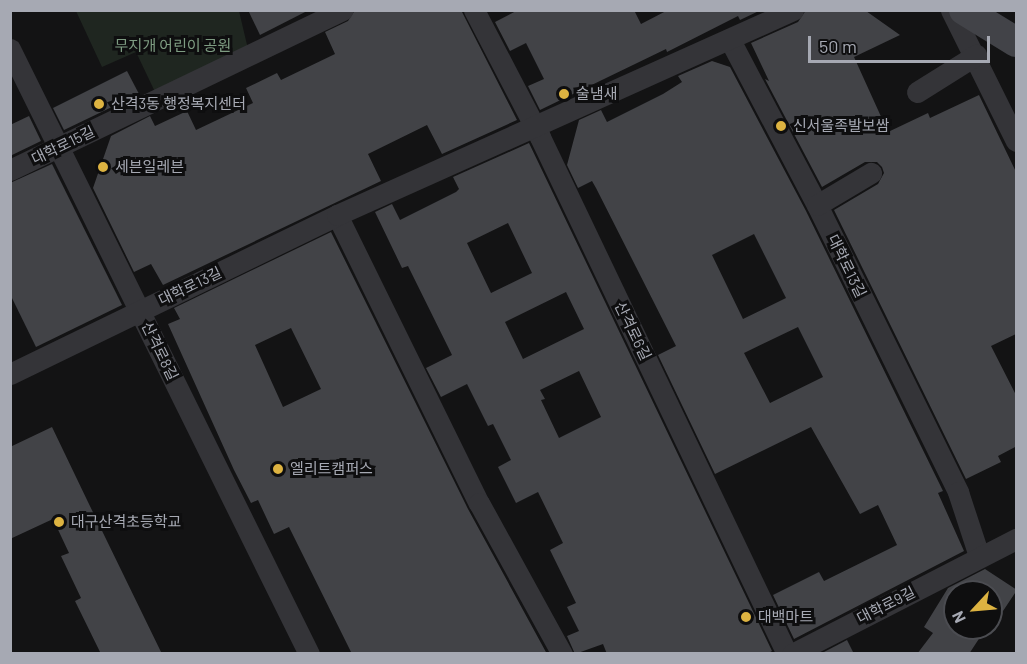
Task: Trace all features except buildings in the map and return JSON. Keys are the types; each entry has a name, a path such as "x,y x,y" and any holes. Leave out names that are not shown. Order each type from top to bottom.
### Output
{"main road":[{"path":"964,10 1017,42"}],"street":[{"name":"대학로15길","path":"10,170 342,10"},
{"name":"산격로6길","path":"474,10 535,126 790,654"},
{"name":"대학로13길","path":"10,374 337,215 535,126 731,42 793,10"},
{"path":"951,10 976,55 1017,141"},
{"name":"대학로13길","path":"731,42 817,205 958,492 980,556"},
{"name":"산격로8길","path":"10,49 309,654"},
{"path":"916,92 976,55"},
{"path":"817,205 871,173"},
{"path":"337,215 487,517 562,654"},
{"name":"대학로9길","path":"790,654 1017,539"}],"green space":[{"name":"무지개 어린이 공원","path":"76,11 239,11 248,49 156,94 136,52 102,67"}],"place":[{"name":"술냄새","path":"564,94"},
{"name":"산격3동 행정복지센터","path":"99,104"},
{"name":"신서울족발보쌈","path":"781,126"},
{"name":"세븐일레븐","path":"103,167"},
{"name":"엘리트캠퍼스","path":"278,469"},
{"name":"대구산격초등학교","path":"59,522"},
{"name":"대백마트","path":"746,617"}]}
